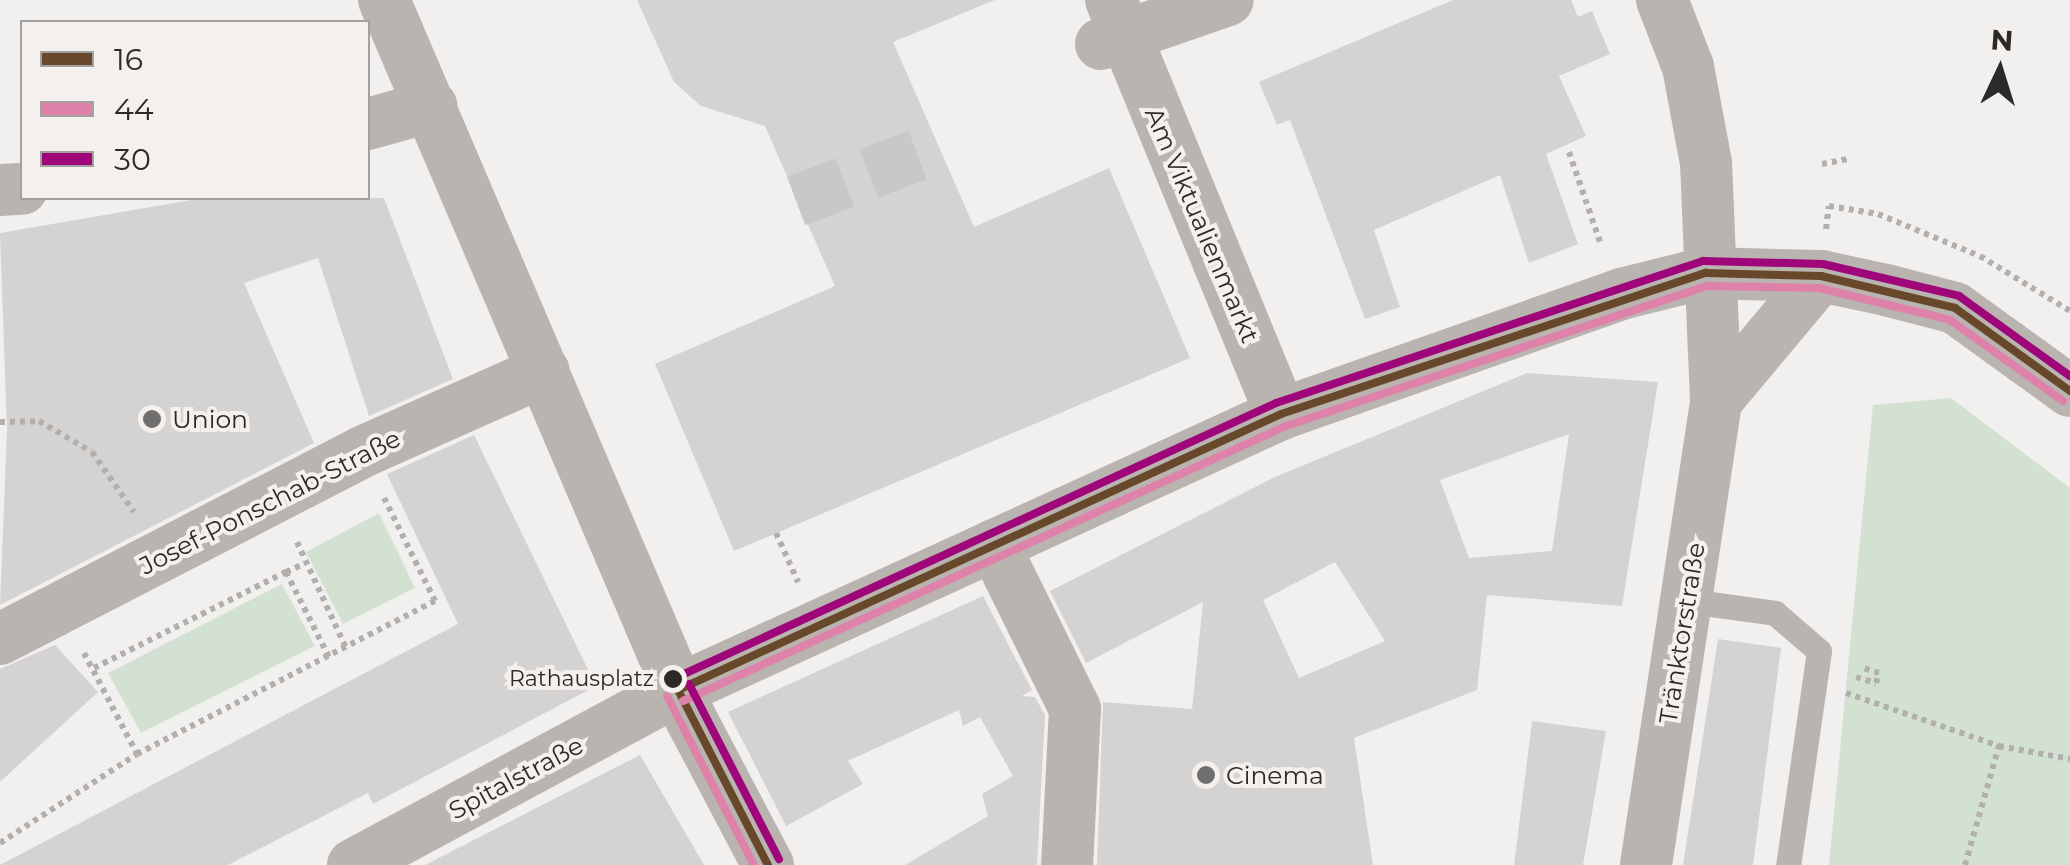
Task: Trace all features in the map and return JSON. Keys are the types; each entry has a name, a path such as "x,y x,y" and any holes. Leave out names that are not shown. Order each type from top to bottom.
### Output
{"street":[{"path":"384,0 678,690 768,865"},
{"path":"1120,27 1228,0"},
{"name":"Tränktorstraße","path":"1646,865 1690,600 1716,401 1706,273 1706,163 1688,67 1662,0"},
{"name":"Am Viktualienmarkt","path":"1120,27 1281,414"},
{"path":"370,123 432,106"},
{"name":"Spitalstraße","path":"353,865 678,690 1281,414 1621,294 1706,273 1821,276 1955,308 2070,392"},
{"path":"1716,401 1821,276"},
{"name":"Josef-Ponschab-Straße","path":"0,639 56,610 180,575 362,452 544,372"},
{"path":"994,546 1075,709 1068,865"}],"lane":[{"path":"1690,600 1775,613 1818,652 1788,865"}],"path":[{"path":"1569,152 1600,242"},
{"path":"1822,164 1848,159"},
{"path":"1829,206 1878,214 1980,256 2070,310"},
{"path":"0,422 39,421 92,452 206,612"},
{"path":"0,842 137,754 436,601 362,452"},
{"path":"776,534 784,550"},
{"path":"94,668 304,564 346,648"},
{"path":"286,572 329,657"},
{"path":"56,610 94,668 137,754"},
{"path":"1856,677 1876,683 1879,673 1860,668"},
{"path":"1816,686 1999,746 2070,759"},
{"path":"1965,865 1999,746"}],"green space":[{"path":"1951,398 2070,488 2070,865 1829,865 1873,405"},
{"path":"379,513 415,588 343,624 306,552"},
{"path":"282,584 315,646 141,733 108,673"}],"building":[{"path":"637,0 995,0 893,42 974,227 1109,168 1190,358 734,551 655,364 835,286 765,126 701,106 674,82"},
{"path":"1453,0 1571,0 1578,17 1592,11 1610,54 1559,76 1586,136 1546,154 1578,244 1529,263 1500,175 1374,230 1400,307 1365,319 1290,120 1277,125 1259,82"},
{"path":"384,198 453,379 369,416 318,258 244,283 314,443 0,605 7,430 0,233 191,200"},
{"path":"1527,373 1658,382 1622,606 1487,595 1477,690 1354,738 1373,865 1097,865 1103,702 1192,709 1203,602 1086,663 1050,591 1275,477","holes":["1569,434 1552,551 1469,558 1440,480","1335,562 1385,641 1299,678 1263,600"]},
{"path":"474,435 596,686 373,804 368,793 228,865 0,865 458,624 387,474"},
{"path":"983,596 1032,690 1022,696 1035,697 1045,715 1037,865 905,865 988,816 982,794 1013,776 980,717 963,726 959,710 848,761 863,784 786,826 728,712"},
{"path":"1718,639 1781,648 1753,865 1683,865"},
{"path":"55,645 98,692 0,782 0,669"},
{"path":"1532,721 1606,731 1583,865 1514,865"},
{"path":"640,755 704,865 425,865"}],"tunnel":[{"path":"796,201 939,147"}],"transit line":[{"name":"30","path":"673,679 1276,403 1703,261 1823,264 1959,296 2070,376"},
{"name":"16","path":"678,690 1281,414 1706,273 1821,276 1955,308 2070,391"},
{"name":"44","path":"683,701 1286,426 1707,286 1819,288 1950,320 2063,401"},
{"name":"30","path":"689,684 779,859"},
{"name":"16","path":"678,690 768,865"},
{"name":"44","path":"667,696 754,865"}],"place":[{"name":"Union","path":"152,419"},
{"name":"Rathausplatz","path":"673,679"},
{"name":"Cinema","path":"1206,775"}]}
